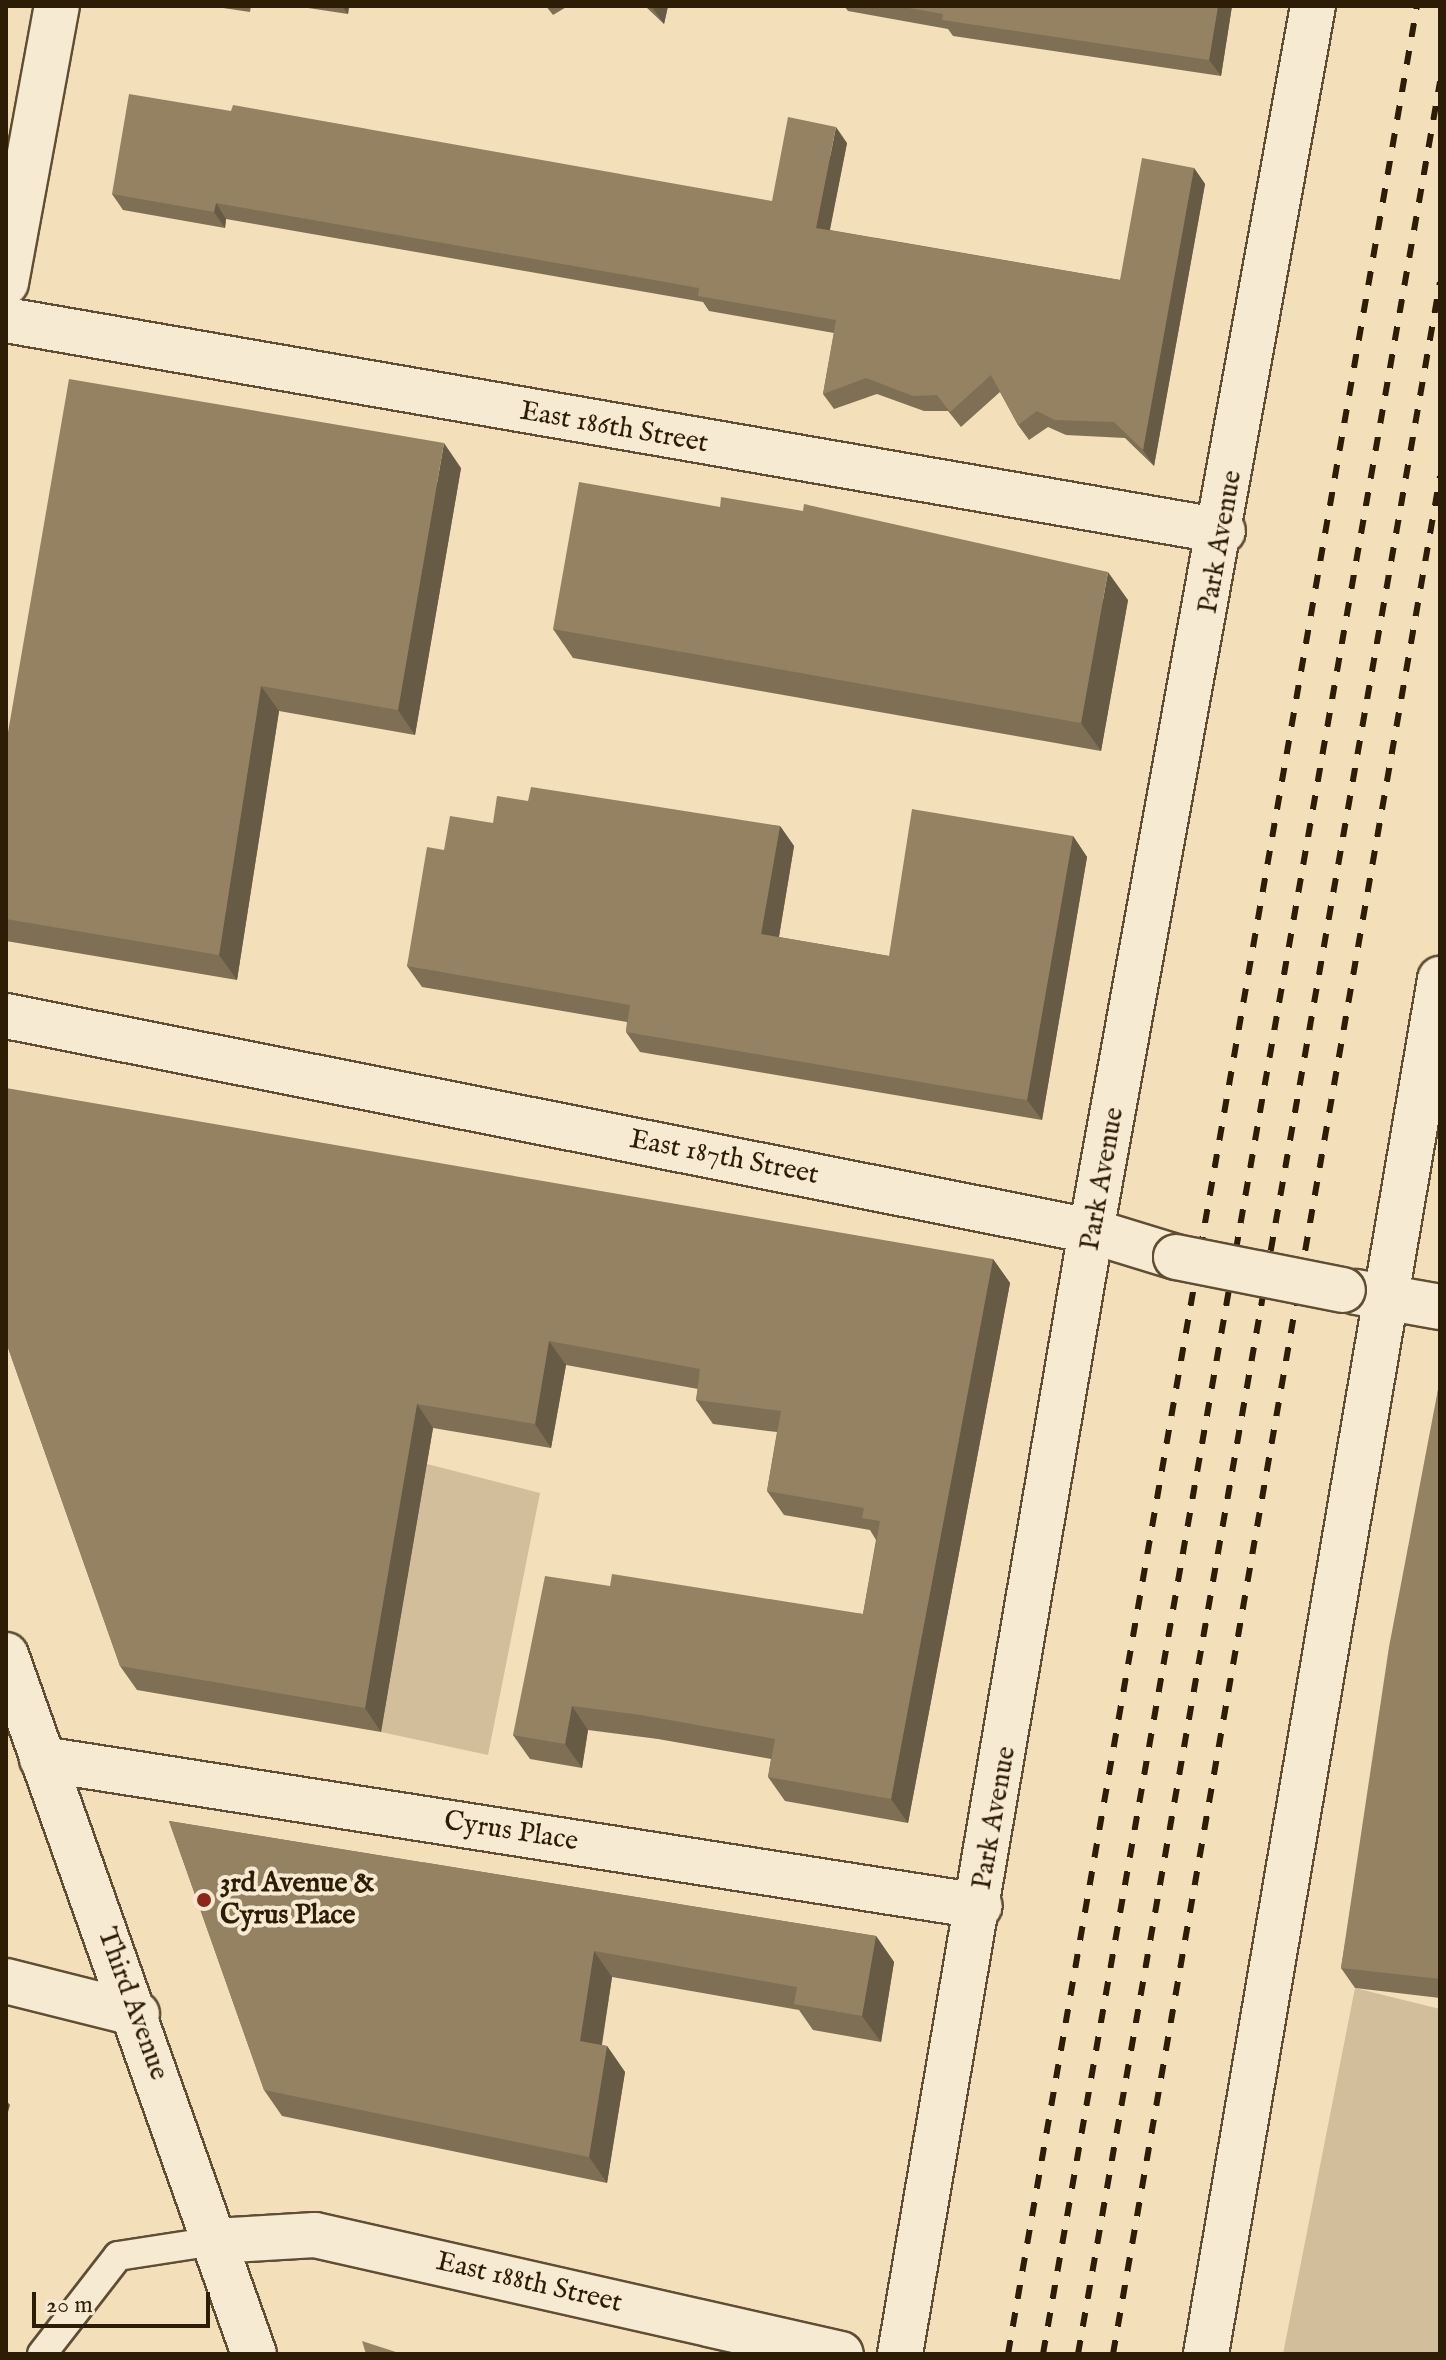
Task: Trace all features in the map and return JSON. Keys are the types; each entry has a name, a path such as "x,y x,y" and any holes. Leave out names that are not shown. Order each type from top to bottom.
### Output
{"street":[{"path":"6,283 57,6"},
{"name":"Park Avenue","path":"900,2354 980,1906 1091,1231 1223,531 1313,6"},
{"name":"East 186th Street","path":"6,320 1223,531"},
{"path":"1206,2354 1364,1294 1440,979"},
{"name":"East 187th Street","path":"6,1016 1091,1231 1176,1257 1440,1307"},
{"name":"Third Avenue","path":"6,1655 137,2014 254,2354"},
{"name":"Cyrus Place","path":"42,1759 980,1906"},
{"path":"6,1981 137,2014"},
{"name":"East 188th Street","path":"215,2241 315,2235 841,2354"}],"lane":[{"path":"42,2354 118,2256 215,2241"}],"shaded area":[{"path":"427,1464 540,1493 488,1755 381,1732"},
{"path":"1355,1988 1440,2009 1440,2354 1283,2354"}],"building":[{"path":"898,6 1218,6 1209,60 942,20 943,14"},
{"path":"129,94 231,111 233,105 772,201 788,117 836,127 816,228 1120,280 1142,158 1194,168 1143,450 1114,422 1055,420 1037,411 1018,425 991,375 950,412 937,395 913,396 866,378 823,394 836,320 698,296 699,288 216,203 214,212 112,194"},
{"path":"69,379 444,443 398,710 261,686 219,955 6,919 6,744"},
{"path":"579,482 720,507 721,497 803,511 804,504 1108,572 1081,723 553,629"},
{"path":"531,787 780,826 761,934 889,956 912,809 1073,836 1027,1100 626,1032 630,1005 407,966 427,847 444,850 450,816 493,823 497,796 528,801"},
{"path":"6,1088 993,1259 891,1799 768,1777 775,1739 641,1715 572,1706 565,1744 513,1735 545,1576 610,1586 612,1574 863,1614 880,1521 862,1518 864,1508 767,1491 781,1411 696,1400 700,1369 549,1341 535,1424 417,1404 365,1708 120,1666 6,1342"},
{"path":"1440,1379 1440,1979 1341,1968 1389,1647"},
{"path":"169,1821 876,1936 862,2016 794,2004 797,1987 594,1951 580,2041 607,2046 589,2157 264,2090"},
{"path":"362,2341 402,2354 366,2354"}],"railway":[{"path":"1008,2354 1417,6"},
{"path":"1043,2354 1440,81"},
{"path":"1078,2354 1440,282"},
{"path":"1113,2354 1440,476"}],"place":[{"name":"3rd Avenue & Cyrus Place","path":"204,1900"}]}
